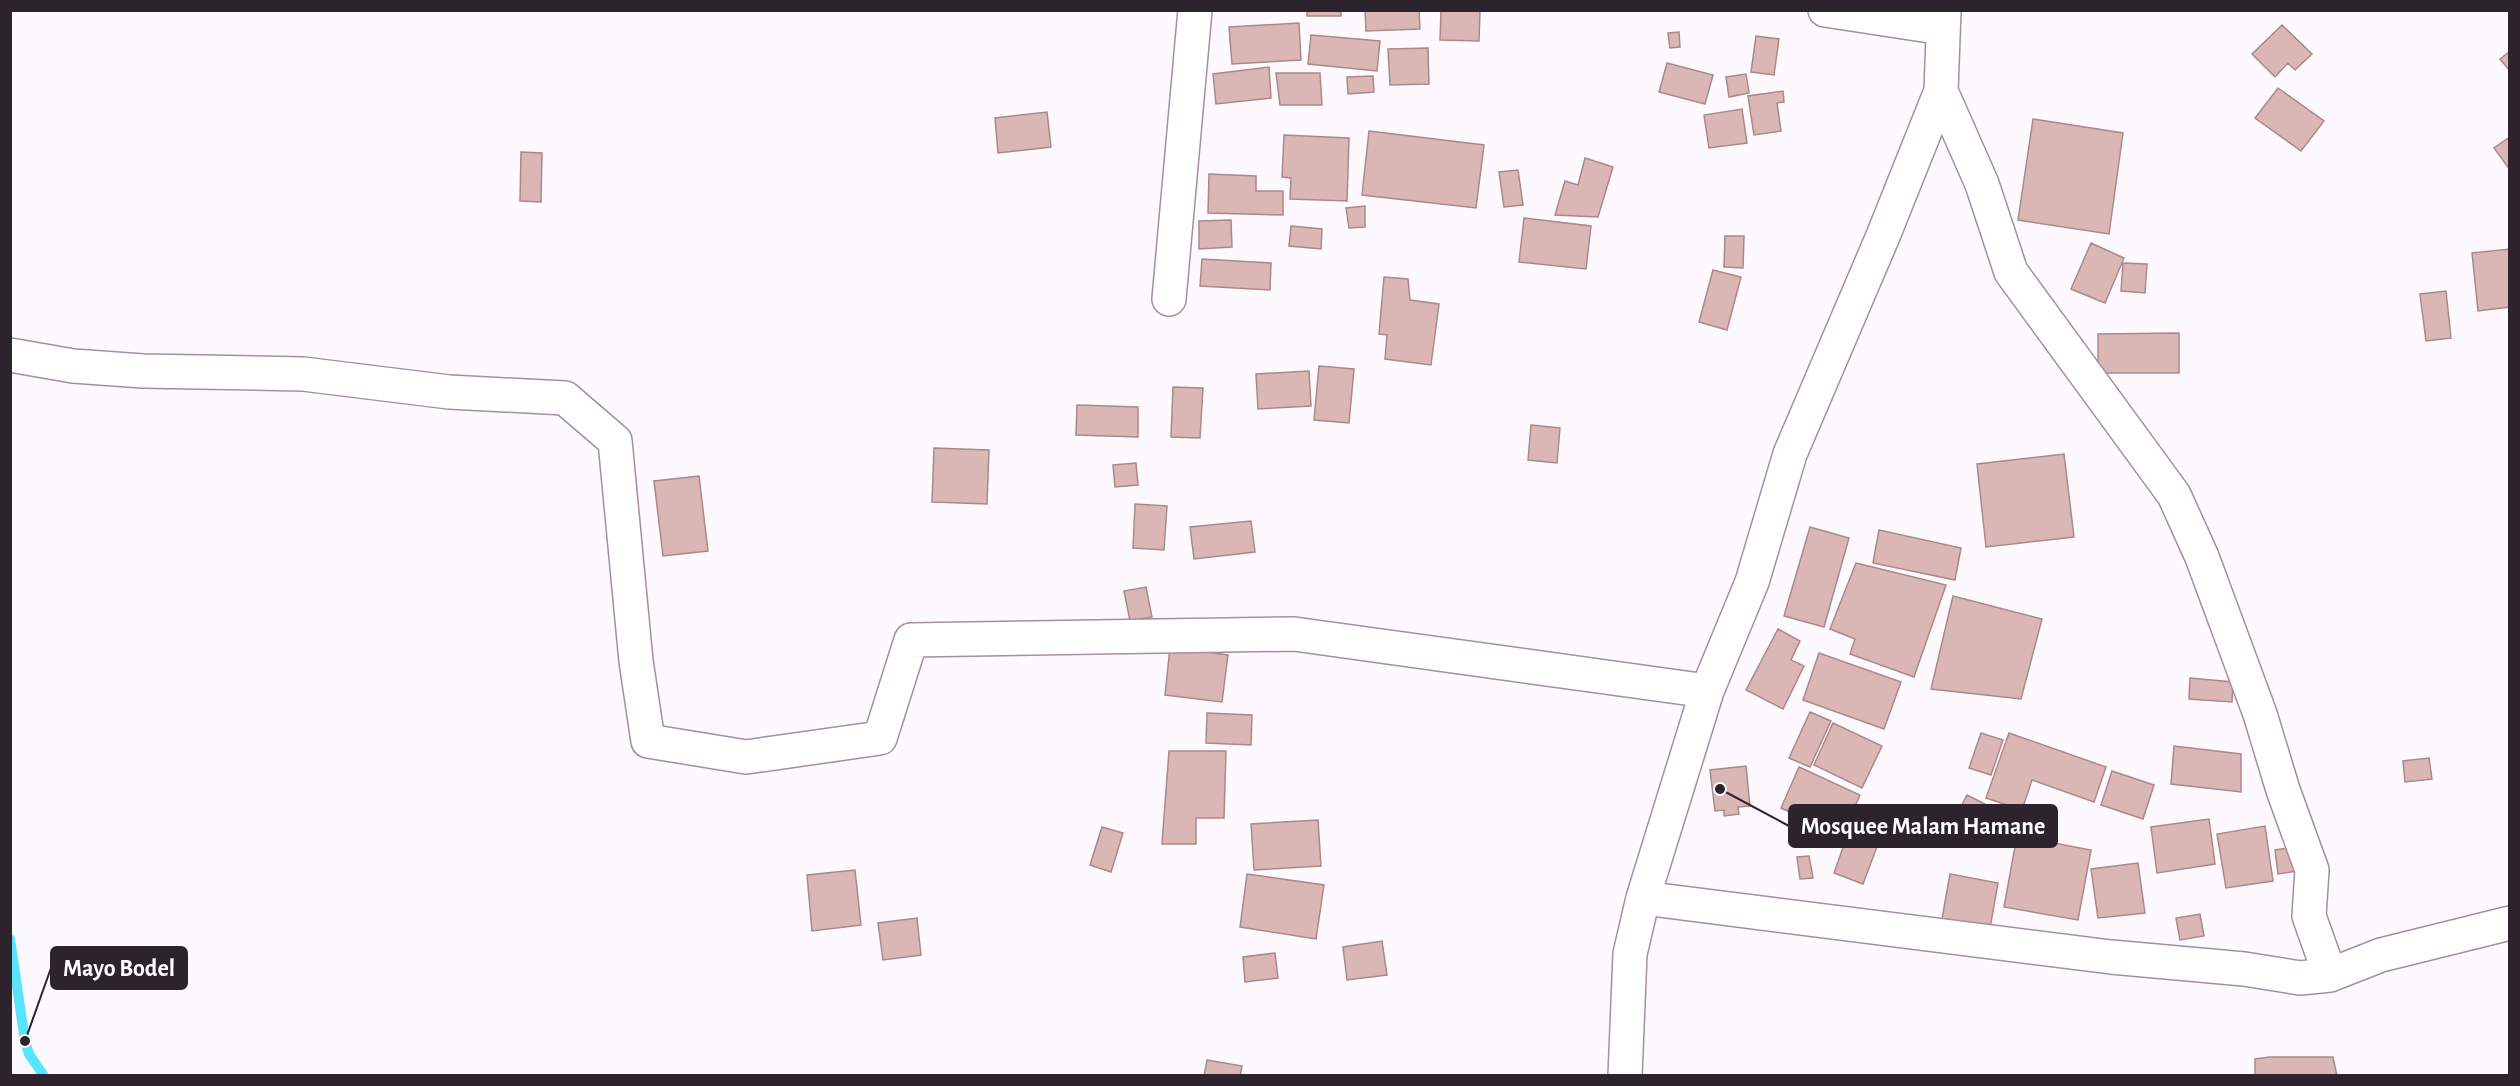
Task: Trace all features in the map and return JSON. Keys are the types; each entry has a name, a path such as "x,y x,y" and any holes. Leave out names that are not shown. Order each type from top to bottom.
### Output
{"street":[{"path":"1169,299 1195,10"},
{"path":"1625,1076 1630,954 1643,898 1707,691 1752,582 1790,454 1883,236 1941,91 1943,19 1825,10"},
{"path":"1941,91 1982,184 2011,272 2174,495 2202,557 2260,714 2283,790 2312,870 2309,916 2330,975"},
{"path":"10,355 73,366 143,371 303,374 449,392 565,398 615,441 636,661 648,741 746,757 880,738 911,640 1294,634 1707,691"},
{"path":"1643,898 2111,957 2244,969 2300,978 2330,975 2381,955 2510,923"}],"building":[{"path":"1307,10 1341,10 1341,16 1307,16"},
{"path":"1365,10 1419,10 1420,29 1366,31"},
{"path":"1441,10 1480,10 1479,41 1440,40"},
{"path":"1299,23 1301,60 1232,64 1229,27"},
{"path":"2282,25 2312,54 2295,70 2288,63 2275,77 2252,54"},
{"path":"1679,32 1680,47 1670,48 1668,33"},
{"path":"1311,35 1380,41 1377,71 1308,64"},
{"path":"1756,36 1779,39 1774,75 1751,72"},
{"path":"1428,48 1429,84 1390,85 1388,49"},
{"path":"2510,51 2510,71 2500,59"},
{"path":"1667,63 1713,75 1705,104 1659,92"},
{"path":"1269,67 1271,98 1216,104 1213,74"},
{"path":"1276,73 1320,73 1322,105 1280,105"},
{"path":"1746,74 1749,93 1729,97 1726,77"},
{"path":"1373,76 1374,92 1348,94 1347,77"},
{"path":"2278,88 2324,121 2301,151 2255,118"},
{"path":"1783,91 1784,102 1777,103 1781,131 1754,135 1748,96"},
{"path":"1742,109 1747,143 1709,148 1704,115"},
{"path":"1047,112 1051,147 998,153 995,118"},
{"path":"2033,119 2123,133 2109,234 2018,220"},
{"path":"1369,131 1484,145 1476,208 1362,195"},
{"path":"1284,135 1349,138 1347,201 1290,199 1291,178 1282,177"},
{"path":"2510,137 2510,170 2494,148"},
{"path":"521,152 542,153 541,202 520,201"},
{"path":"1585,158 1613,167 1598,217 1555,215 1565,181 1578,185"},
{"path":"1518,170 1523,205 1504,207 1499,172"},
{"path":"1209,174 1256,176 1256,191 1283,191 1283,215 1208,213"},
{"path":"1365,206 1365,227 1349,228 1346,208"},
{"path":"1524,218 1591,226 1586,269 1519,262"},
{"path":"1231,220 1232,247 1199,249 1199,221"},
{"path":"1291,226 1322,229 1321,249 1289,246"},
{"path":"1725,236 1744,236 1743,268 1724,267"},
{"path":"2091,243 2124,258 2105,303 2071,289"},
{"path":"2510,249 2510,307 2478,311 2472,253"},
{"path":"1202,259 1271,263 1270,290 1200,286"},
{"path":"2123,263 2147,264 2145,293 2121,291"},
{"path":"1713,270 1741,277 1727,330 1699,322"},
{"path":"1384,277 1408,279 1410,300 1439,304 1431,365 1385,359 1387,335 1379,334"},
{"path":"2446,291 2451,338 2426,341 2420,294"},
{"path":"2179,333 2179,373 2098,373 2098,334"},
{"path":"1319,366 1354,369 1349,423 1314,420"},
{"path":"1309,371 1311,406 1258,409 1256,374"},
{"path":"1173,387 1203,388 1200,438 1171,437"},
{"path":"1077,405 1138,407 1138,437 1076,435"},
{"path":"1531,425 1560,428 1557,463 1528,460"},
{"path":"934,448 989,450 987,504 932,502"},
{"path":"2064,454 2074,537 1986,547 1977,464"},
{"path":"1136,463 1138,485 1115,487 1113,465"},
{"path":"699,476 708,551 663,556 654,481"},
{"path":"1135,504 1167,506 1164,550 1133,548"},
{"path":"1251,521 1255,552 1194,559 1190,527"},
{"path":"1810,527 1849,538 1824,627 1784,616"},
{"path":"1879,530 1961,548 1955,580 1873,563"},
{"path":"1856,563 1946,585 1914,677 1850,654 1855,639 1830,629"},
{"path":"1146,587 1152,617 1130,621 1124,591"},
{"path":"1953,596 2042,619 2021,699 1931,689"},
{"path":"1778,629 1800,641 1791,660 1804,666 1783,709 1746,690"},
{"path":"1170,647 1228,655 1222,702 1165,695"},
{"path":"1819,653 1901,682 1884,729 1803,700"},
{"path":"2190,678 2233,682 2232,702 2189,699"},
{"path":"1810,712 1831,721 1810,767 1789,758"},
{"path":"1207,713 1252,715 1251,745 1206,743"},
{"path":"1833,723 1882,746 1862,788 1814,765"},
{"path":"1981,733 2003,740 1991,775 1969,768"},
{"path":"2009,733 2106,767 2094,802 2032,780 2022,810 1986,798"},
{"path":"2174,746 2241,754 2241,792 2171,784"},
{"path":"1169,751 1226,751 1224,818 1196,818 1196,844 1162,844"},
{"path":"2429,758 2432,779 2405,782 2403,761"},
{"path":"1746,766 1750,806 1738,807 1739,814 1724,816 1724,810 1715,811 1710,770"},
{"path":"1799,767 1860,795 1842,835 1781,808"},
{"path":"2112,771 2154,785 2143,819 2101,805"},
{"path":"1967,795 1991,807 1972,844 1948,832"},
{"path":"2209,819 2215,864 2157,873 2151,827"},
{"path":"1318,820 1321,866 1254,870 1251,824"},
{"path":"2265,826 2273,881 2226,888 2217,834"},
{"path":"1102,827 1123,833 1111,872 1090,865"},
{"path":"1848,833 1878,844 1863,884 1834,873"},
{"path":"2017,836 2091,850 2078,920 2004,907"},
{"path":"2294,847 2298,871 2278,874 2275,850"},
{"path":"1809,856 1813,878 1800,879 1797,857"},
{"path":"2138,863 2145,913 2098,918 2091,869"},
{"path":"855,870 861,925 812,931 807,875"},
{"path":"1247,874 1324,885 1316,939 1240,927"},
{"path":"1950,874 1998,883 1990,928 1942,919"},
{"path":"2200,914 2204,936 2180,940 2176,918"},
{"path":"917,918 921,955 883,960 878,923"},
{"path":"1382,941 1387,975 1347,980 1343,947"},
{"path":"1275,953 1278,978 1245,982 1243,957"},
{"path":"2333,1057 2337,1076 2255,1076 2255,1059"},
{"path":"1207,1060 1242,1066 1240,1076 1204,1076"}],"waterway":[{"path":"10,939 25,1041 29,1054 44,1076"}],"place":[{"name":"Mosquee Malam Hamane","path":"1720,789"},
{"name":"Mayo Bodel","path":"25,1041"}]}
